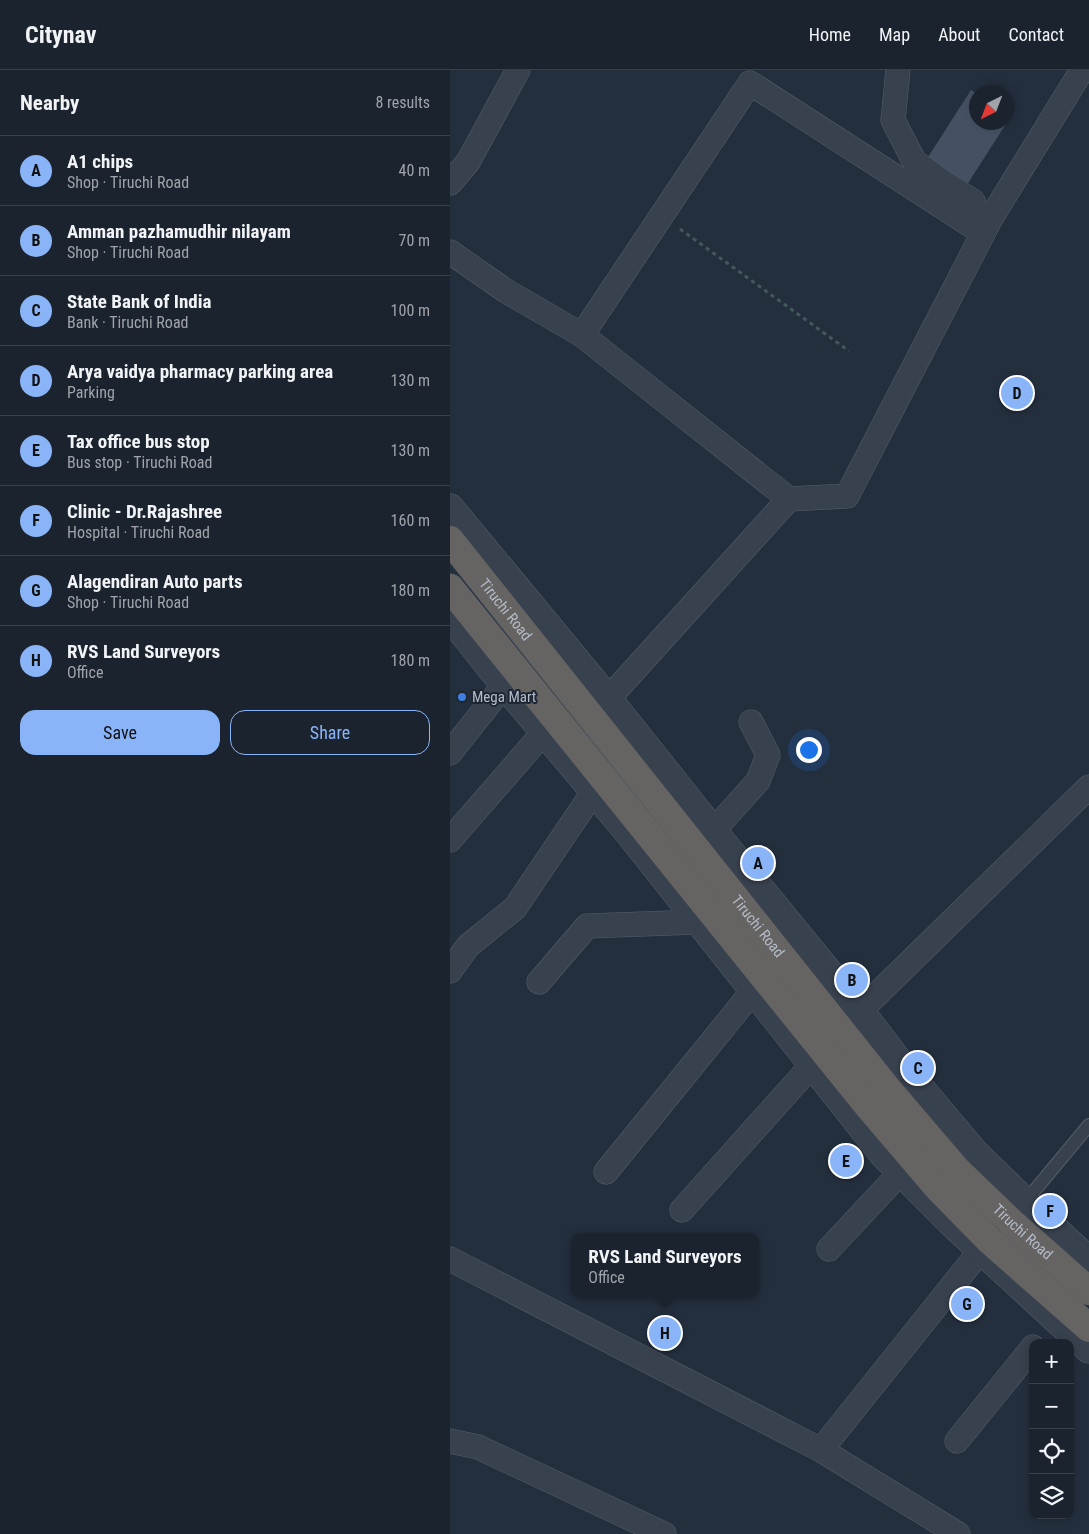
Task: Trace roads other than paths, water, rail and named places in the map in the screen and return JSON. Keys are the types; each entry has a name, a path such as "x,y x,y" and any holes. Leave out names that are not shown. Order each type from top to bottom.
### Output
{"highway":[{"name":"Tiruchi Road","path":"450,540 886,1086 957,1170 1011,1222 1089,1291"},
{"name":"Tiruchi Road","path":"450,588 856,1090 938,1188 989,1240 1089,1328"}],"street":[{"path":"450,183 468,162 518,70"},
{"path":"898,70 893,120 914,161 973,201 983,233"},
{"path":"450,252 506,290 582,335 789,499 847,496 983,233 1082,70"},
{"path":"582,335 750,83 983,233"},
{"path":"608,699 789,499"},
{"path":"450,508 608,699 860,1011 905,1070 974,1152 1089,1261"},
{"path":"450,616 504,685 594,791 884,1155 981,1250 1089,1349"},
{"path":"450,753 504,685"},
{"path":"713,831 758,781 768,755 751,722"},
{"path":"450,840 544,732"},
{"path":"860,1011 1089,787"},
{"path":"450,971 468,946 515,908 594,791"},
{"path":"539,982 588,926 699,922"},
{"path":"606,1172 753,990"},
{"path":"682,1210 812,1066"},
{"path":"829,1249 900,1172"},
{"path":"821,1450 981,1250"},
{"path":"450,1259 821,1450 958,1534"},
{"path":"1039,1339 1056,1319"},
{"path":"957,1441 1029,1352"},
{"path":"450,1441 478,1447 664,1534"}],"lane":[{"path":"1025,1202 1089,1125"}],"place":[{"name":"Arya vaidya pharmacy parking area","path":"1017,393"},
{"name":"Mega Mart","path":"462,697"},
{"name":"A1 chips","path":"758,863"},
{"name":"Amman pazhamudhir nilayam","path":"852,980"},
{"name":"State Bank of India","path":"918,1068"},
{"name":"Tax office bus stop","path":"846,1161"},
{"name":"Clinic - Dr.Rajashree","path":"1050,1211"},
{"name":"Alagendiran Auto parts","path":"967,1304"},
{"name":"RVS Land Surveyors","path":"665,1333"}]}
